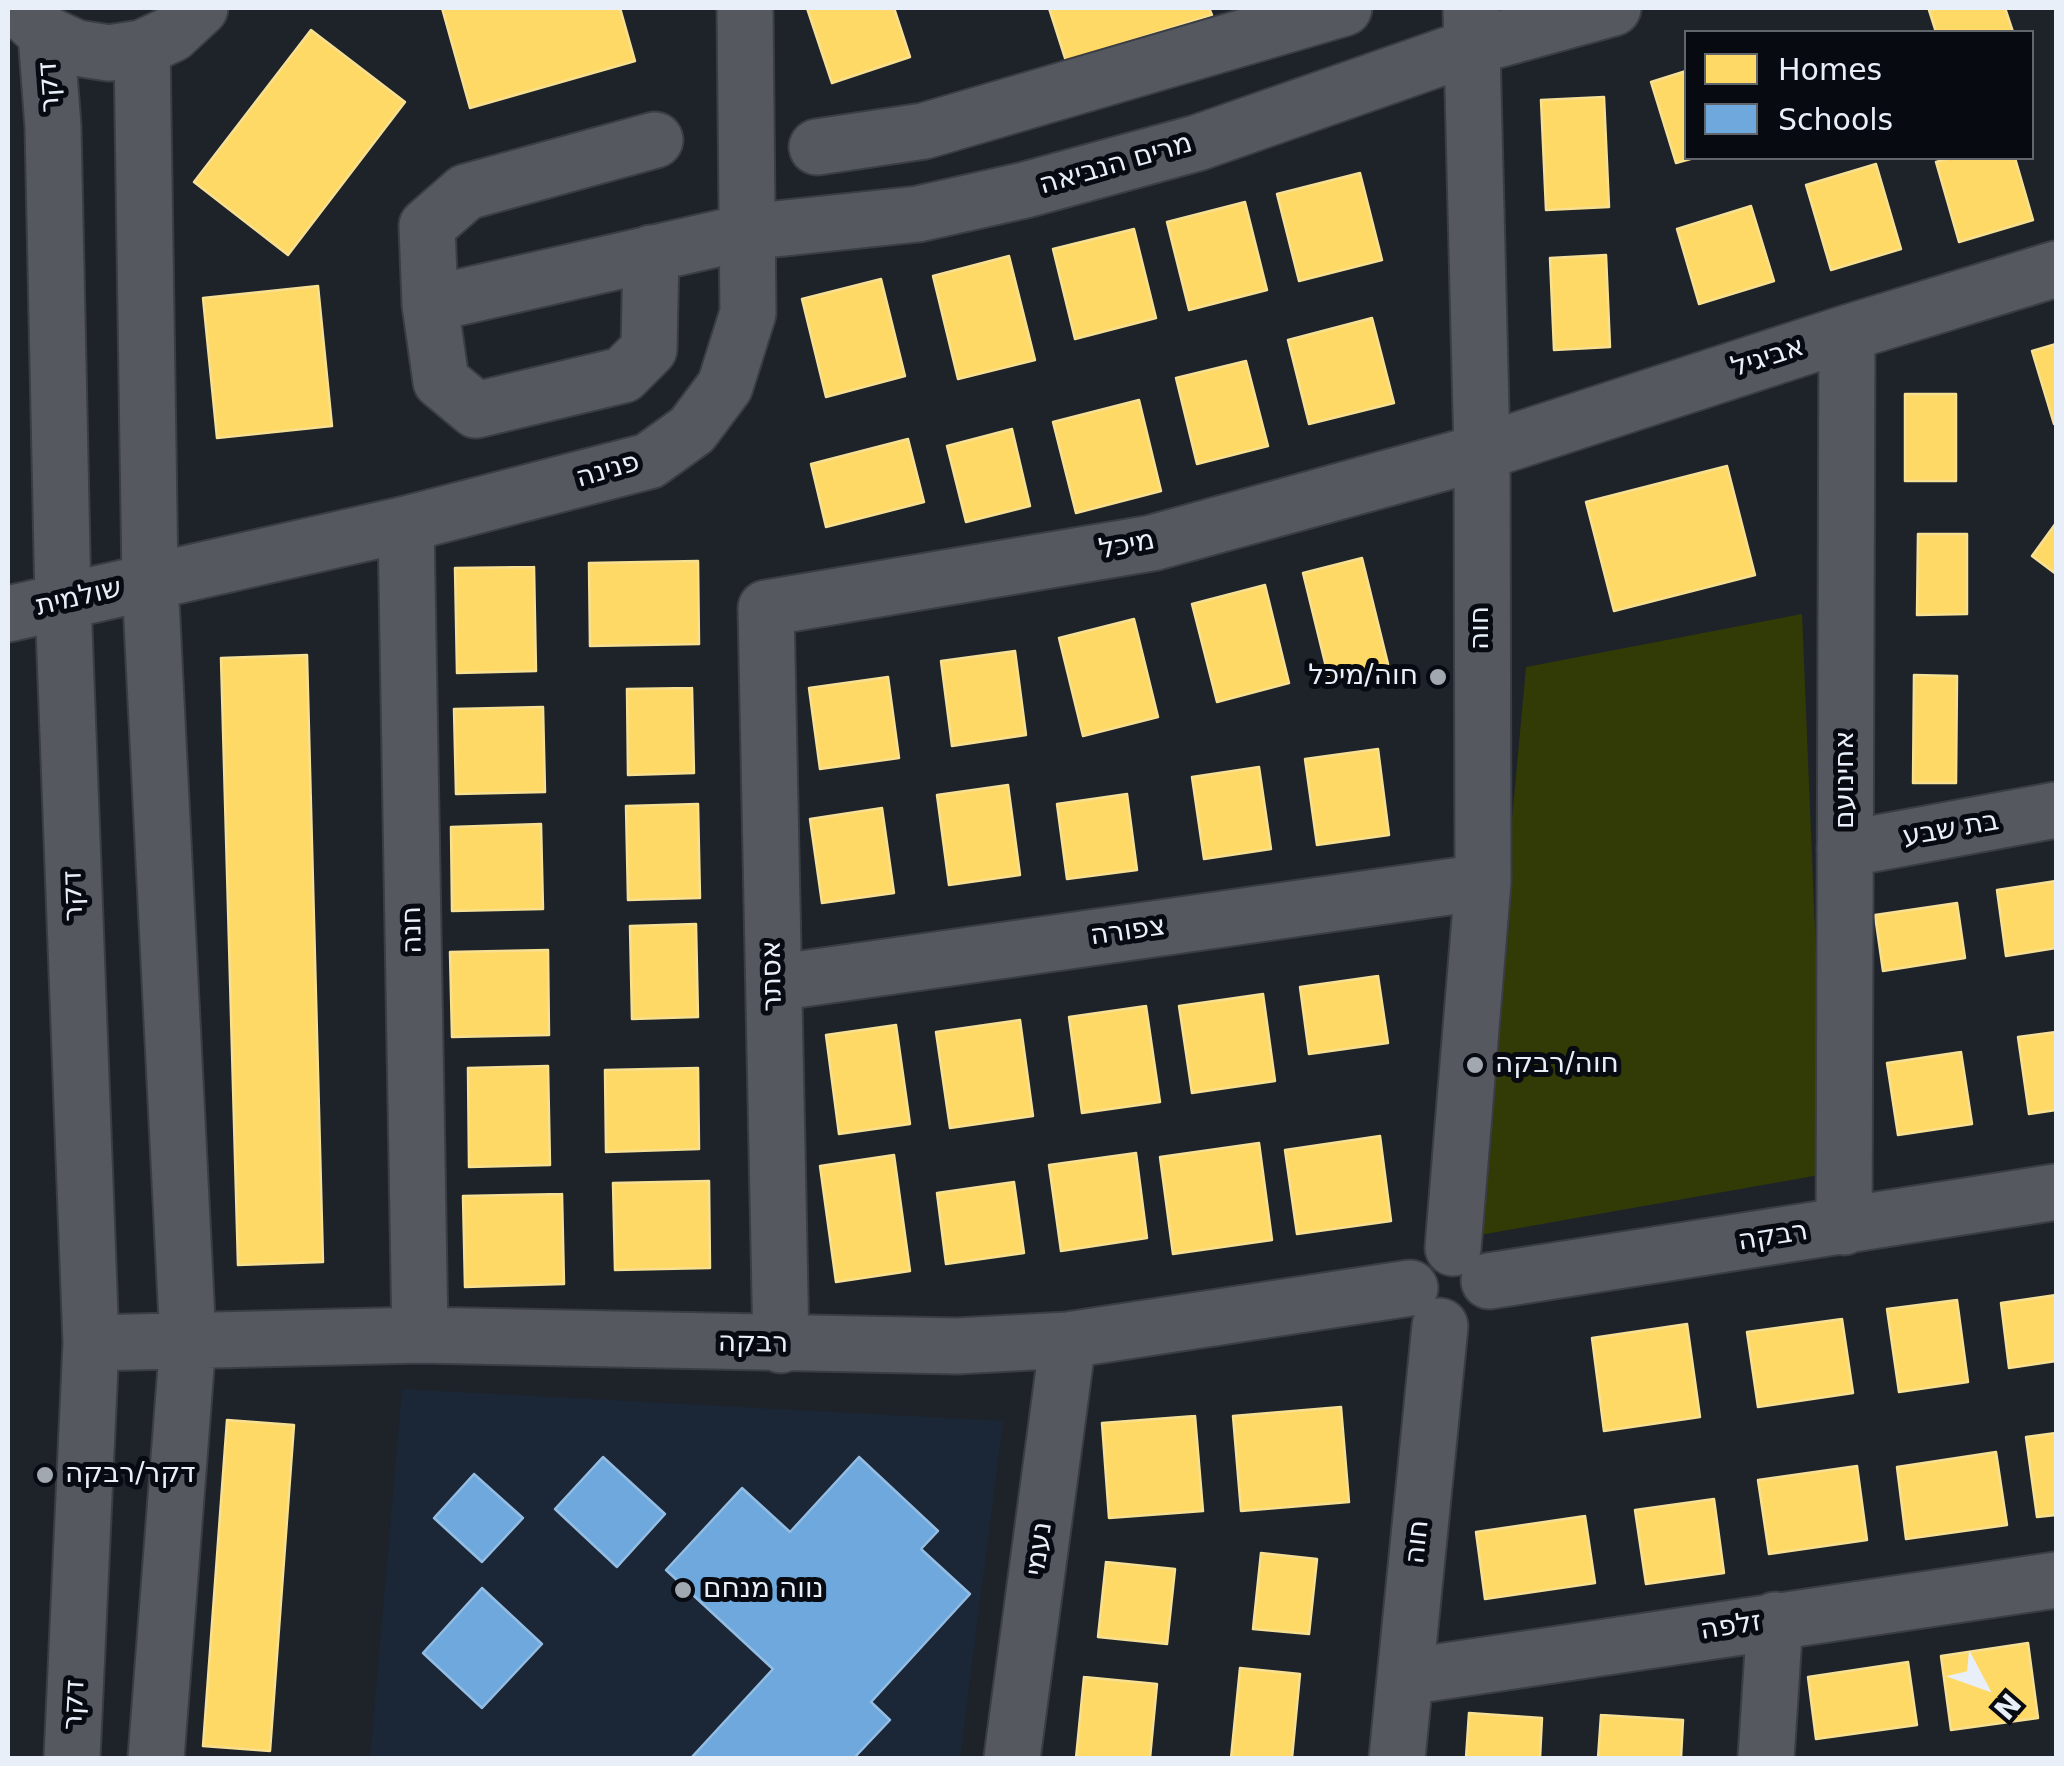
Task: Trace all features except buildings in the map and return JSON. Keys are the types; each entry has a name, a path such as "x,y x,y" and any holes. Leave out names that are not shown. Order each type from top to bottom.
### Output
{"street":[{"path":"33,20 76,48 109,53 142,48 172,34 200,8"},
{"name":"פנינה","path":"150,581 406,524 649,461 692,430 725,386 748,313 745,8"},
{"path":"816,147 924,131 1344,8"},
{"name":"מרים הנביאה","path":"430,304 748,232 918,214 1025,190 1197,143 1471,27 1613,8"},
{"name":"דקר","path":"33,20 52,128 63,601 91,1343 72,1758"},
{"name":"חוה","path":"1471,27 1482,452 1483,882 1471,1264"},
{"path":"142,48 150,581 188,1341 156,1758"},
{"path":"652,254 650,350 622,375 476,410 441,381 430,304 426,226 466,192 655,140"},
{"name":"אביגיל","path":"1482,452 2056,269"},
{"name":"אחינועם","path":"1844,1227 1847,333"},
{"name":"מיכל","path":"766,608 1152,543 1482,452"},
{"name":"חנה","path":"406,524 420,1336"},
{"name":"שולמית","path":"8,614 150,581"},
{"name":"אסתר","path":"766,608 781,1345"},
{"name":"בת שבע","path":"1845,849 2056,810"},
{"name":"צפורה","path":"774,984 1483,882"},
{"name":"רבקה","path":"91,1343 420,1336 957,1346 1068,1340 1425,1307 1456,1326 1471,1322 1489,1296 1471,1264 1844,1227 2056,1192"},
{"name":"חוה","path":"1397,1758 1425,1307"},
{"name":"נעמי","path":"1012,1758 1068,1340"},
{"name":"זלפה","path":"1405,1677 2056,1580"},
{"path":"1766,1758 1776,1620"}],"shaded area":[{"name":"נווה מנחם","path":"402,1389 1003,1421 960,1758 370,1758"}],"green space":[{"path":"1802,614 1825,1174 1474,1236 1526,667"}],"place":[{"name":"חוה/מיכל","path":"1438,677"},
{"name":"חוה/רבקה","path":"1475,1065"},
{"name":"דקר/רבקה","path":"45,1475"},
{"name":"נווה מנחם","path":"683,1590"}]}
